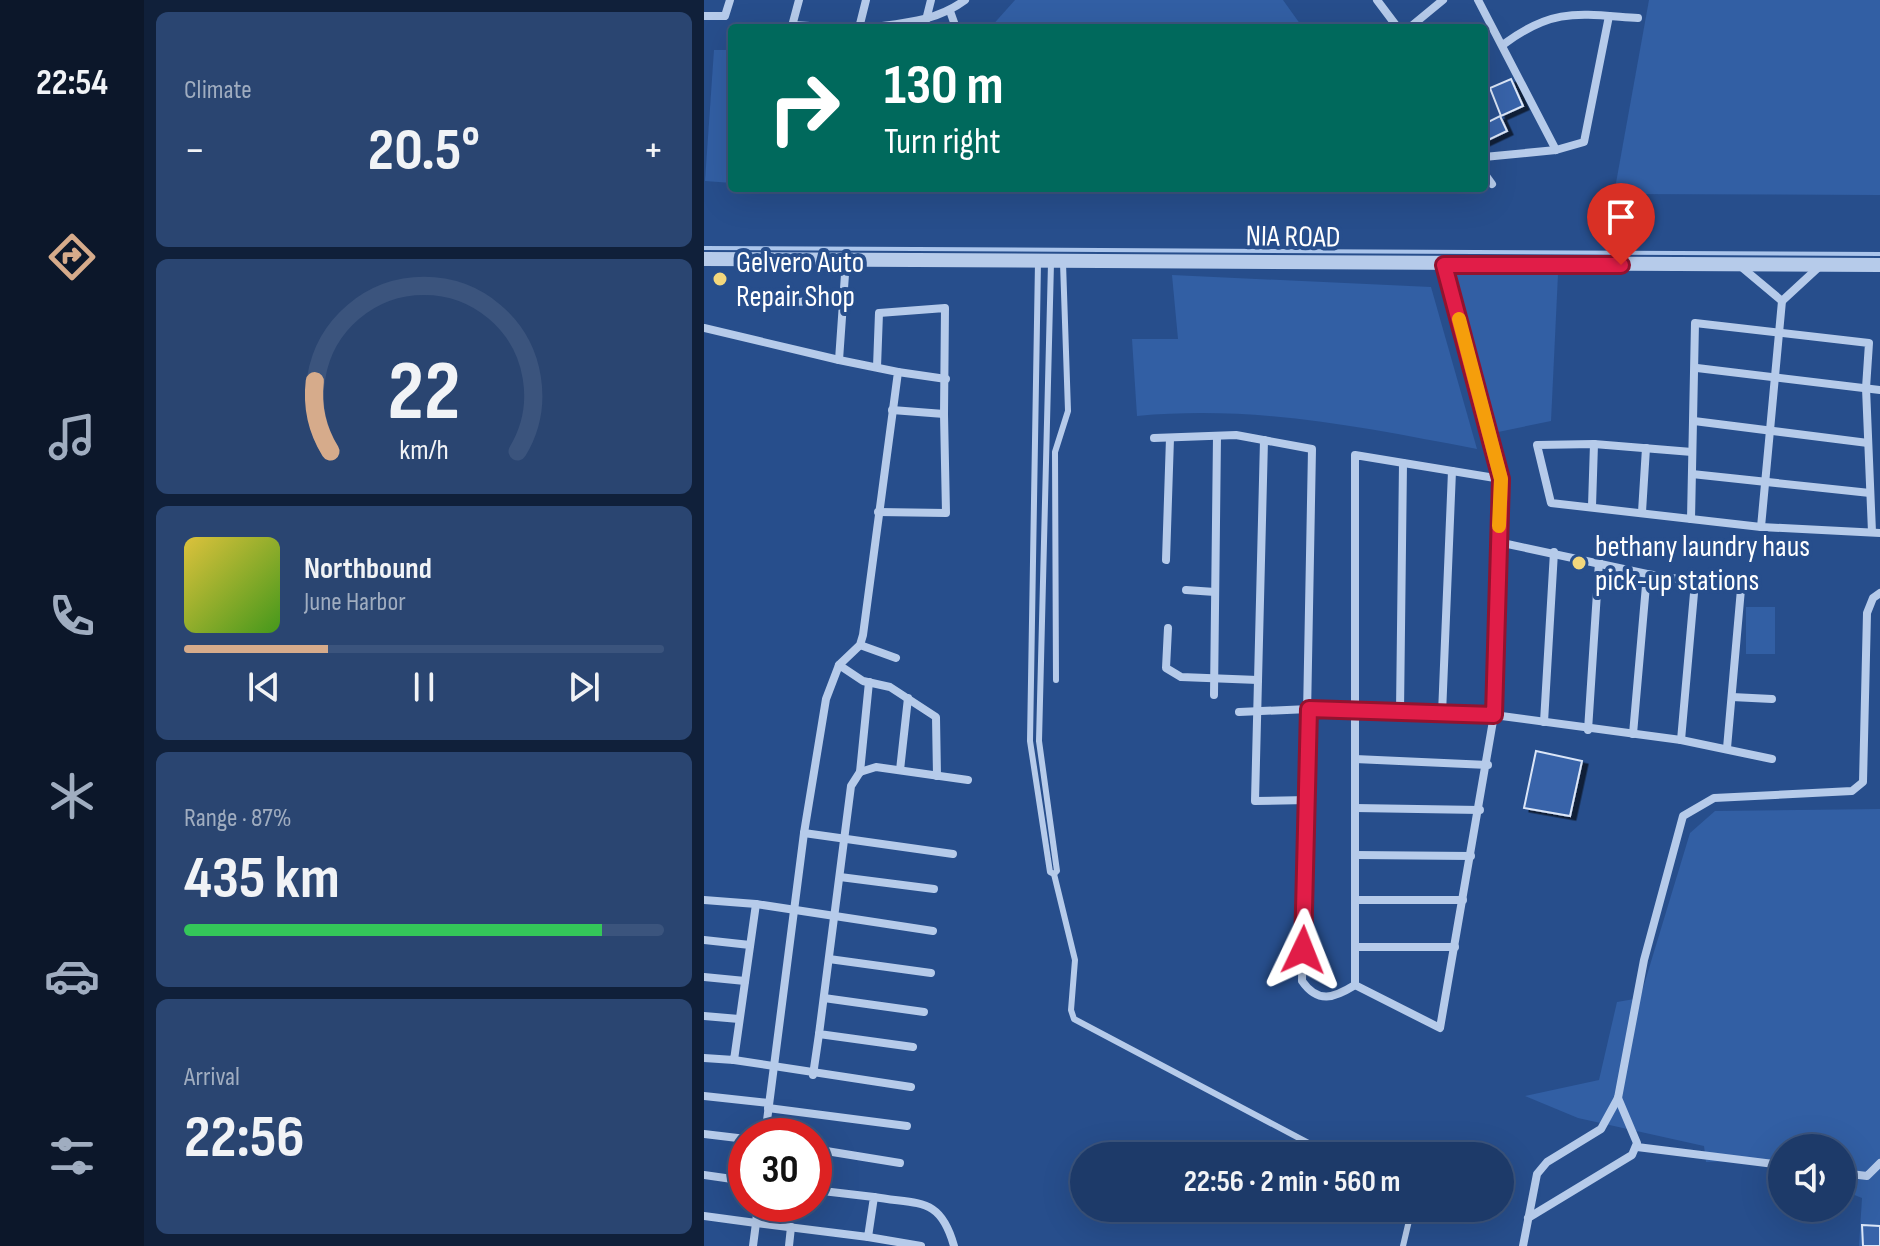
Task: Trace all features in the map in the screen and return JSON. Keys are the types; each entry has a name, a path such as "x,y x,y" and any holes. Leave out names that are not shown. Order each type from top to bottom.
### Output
{"street":[{"path":"704,16 725,16 730,0"},
{"path":"793,24 799,0"},
{"path":"860,24 866,0"},
{"path":"926,20 931,0"},
{"path":"896,24 926,20 950,11 965,0"},
{"path":"1377,0 1395,24"},
{"path":"1414,24 1443,0"},
{"path":"1478,0 1504,44 1556,150"},
{"path":"950,11 955,24"},
{"path":"1504,44 1530,25 1562,14 1638,18"},
{"path":"1488,157 1556,150 1584,142 1609,16"},
{"path":"1488,178 1492,184"},
{"name":"NIA ROAD","path":"704,259 1880,265"},
{"path":"839,360 846,260"},
{"path":"1355,985 1440,1028 1488,765 1494,715 1501,479 1444,265"},
{"path":"1739,265 1782,301"},
{"path":"1761,527 1782,301 1822,265"},
{"path":"767,303 844,300"},
{"path":"877,367 879,313 945,308 946,513 878,512"},
{"path":"1691,519 1697,368 1695,323 1869,343 1866,388 1868,443 1870,493 1876,533 1761,527 1691,519 1592,506 1551,503 1537,445 1594,444 1692,452"},
{"path":"704,328 839,360 946,379"},
{"path":"1697,368 1880,390"},
{"path":"767,1118 804,833 826,699 839,665 860,645 898,372"},
{"path":"892,410 944,414"},
{"path":"1694,421 1868,443"},
{"path":"1214,695 1217,436"},
{"path":"1154,438 1217,436 1264,440 1312,449 1308,800 1302,981 1308,990 1324,998 1333,998 1355,985"},
{"path":"1166,560 1170,438"},
{"path":"1264,440 1255,801 1308,800"},
{"path":"1592,506 1594,444"},
{"path":"1642,512 1646,448"},
{"path":"1355,985 1355,455 1501,479"},
{"path":"1400,712 1403,463"},
{"path":"1442,714 1452,471"},
{"path":"1692,474 1870,493"},
{"path":"1498,542 1647,574 1741,589 1727,748"},
{"path":"1544,722 1554,552"},
{"path":"1588,730 1599,562"},
{"path":"1633,734 1647,574"},
{"path":"1681,740 1695,582"},
{"path":"1186,590 1215,592"},
{"path":"1523,1246 1537,1174 1547,1162 1601,1129 1618,1098 1644,960 1680,821 1693,808 1714,798 1852,791 1863,782 1867,613 1873,598 1880,593"},
{"path":"1168,628 1166,668 1181,677 1258,680"},
{"path":"860,645 896,658"},
{"path":"839,665 869,682 890,687 936,717 937,776"},
{"path":"813,1075 851,786 860,772 869,682"},
{"path":"1732,697 1772,699"},
{"path":"900,770 908,698"},
{"path":"1239,712 1309,709 1494,715 1588,730 1681,740 1772,759"},
{"path":"1355,759 1488,765"},
{"path":"860,772 876,767 968,780"},
{"path":"1355,808 1480,810"},
{"path":"804,833 953,854"},
{"path":"1355,855 1471,856"},
{"path":"840,877 934,889"},
{"path":"704,900 756,904 933,931"},
{"path":"1355,900 1463,900"},
{"path":"734,1060 756,904"},
{"path":"704,940 750,945"},
{"path":"1355,947 1455,947"},
{"path":"829,959 931,973"},
{"path":"704,977 745,981"},
{"path":"824,998 924,1012"},
{"path":"704,1016 739,1019"},
{"path":"819,1034 913,1047"},
{"path":"704,1058 911,1087"},
{"path":"704,1096 907,1126"},
{"path":"1618,1098 1637,1147"},
{"path":"704,1134 728,1137"},
{"path":"1637,1147 1768,1163"},
{"path":"1528,1218 1629,1159 1637,1147"},
{"path":"832,1152 900,1163"},
{"path":"1856,1175 1867,1176 1880,1163"},
{"path":"704,1175 728,1178"},
{"path":"832,1192 935,1208 947,1222 954,1246"},
{"path":"868,1237 874,1197"},
{"path":"704,1216 921,1246"},
{"path":"753,1246 756,1223"},
{"path":"789,1246 791,1227"}],"lane":[{"path":"1051,259 1035,413 1030,741 1050,872 1054,874 1075,960 1071,1010 1074,1019 1307,1142"},
{"path":"1051,259 1039,741 1057,871 1054,874"},
{"path":"1051,259 1068,411 1055,452 1056,680"},
{"path":"1035,413 1047,413"},
{"path":"1032,587 1043,587"},
{"path":"1403,1246 1409,1222"}],"shaded area":[{"path":"1015,0 1283,0 1300,24 994,24"},
{"path":"1649,0 1880,0 1880,195 1614,194"},
{"path":"714,50 728,50 728,183 705,181"},
{"path":"1207,192 1387,192 1387,193"},
{"path":"1453,270 1558,274 1551,421 1498,432"},
{"path":"1172,275 1431,287 1477,449 1308,420 1224,413 1137,416 1132,339 1178,339"},
{"path":"1746,607 1775,607 1775,654 1746,654"},
{"path":"1880,809 1880,1246 1859,1246 1862,1198 1856,1196 1856,1134 1768,1134 1768,1163 1759,1160 1706,1162 1704,1146 1578,1118 1525,1096 1599,1080 1617,1002 1640,998 1690,833 1715,811"}],"building":[{"path":"1511,79 1523,106 1501,116 1490,88"},
{"path":"1500,116 1507,131 1488,140 1488,122"},
{"path":"1536,751 1582,761 1570,816 1524,808"},
{"path":"1862,1225 1880,1226 1880,1246 1863,1246"}],"waterway":[{"path":"704,248 1880,254"}],"slow traffic":[{"path":"1459,319 1501,479 1499,526"}],"place":[{"name":"Gelvero Auto Repair Shop","path":"720,279"},
{"name":"bethany laundry haus pick-up stations","path":"1579,563"}],"route":[{"path":"1303,950 1309,709 1494,715 1501,479 1444,265 1621,265"}]}
